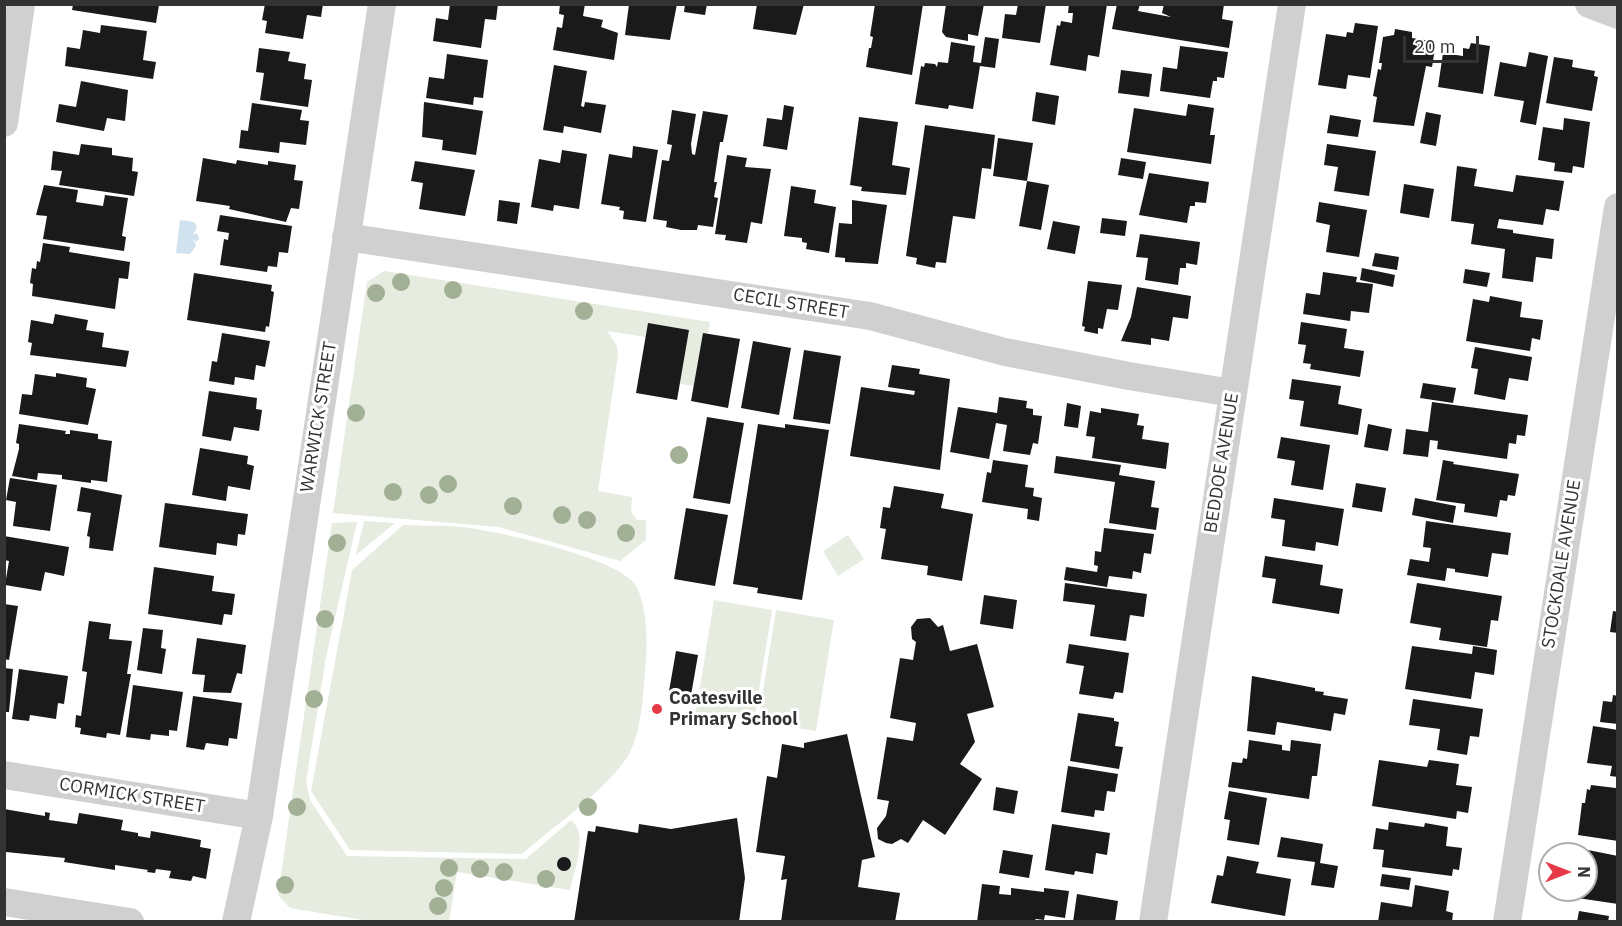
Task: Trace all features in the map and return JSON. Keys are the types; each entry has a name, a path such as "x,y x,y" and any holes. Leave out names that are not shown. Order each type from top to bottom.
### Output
{"street":[{"path":"4,123 21,4"},
{"name":"WARWICK STREET","path":"236,921 258,823 382,4"},
{"name":"BEDDOE AVENUE","path":"1153,921 1292,4"},
{"path":"1589,4 1617,15"},
{"name":"STOCKDALE AVENUE","path":"1507,921 1617,207"},
{"name":"CECIL STREET","path":"346,237 870,316 1005,352 1232,393"},
{"name":"CORMICK STREET","path":"4,775 258,823"},
{"name":"WARWICK STREET","path":"251,921 258,823"},
{"path":"4,902 130,921"}],"shaded area":[{"path":"384,271 710,322 708,334 703,333 694,386 680,384 646,337 607,331 617,346 618,355 598,491 632,497 631,512 637,520 646,520 646,540 620,561 499,527 333,513 367,282"},
{"path":"364,521 395,523 356,555"},
{"path":"357,522 326,657 306,782 310,800 347,856 526,859 571,820 579,834 580,844 570,890 457,872 449,922 369,921 290,908 278,895 332,523"},
{"path":"403,525 463,527 553,547 580,555 622,573 634,583 639,591 646,626 647,651 640,716 631,750 603,785 522,854 350,850 311,791 352,570"},
{"path":"848,535 864,559 838,576 823,551"},
{"path":"714,600 772,610 754,721 696,712"},
{"path":"776,610 834,620 816,731 758,722"}],"water":[{"path":"180,220 194,222 197,227 193,235 197,233 199,239 196,242 193,238 196,246 190,254 176,253"}],"building":[{"path":"265,4 323,4 321,17 307,15 303,39 265,33 267,21 262,20"},
{"path":"450,4 498,4 496,20 485,19 481,48 433,41 436,18 448,20"},
{"path":"560,4 585,4 583,16 603,20 601,27 618,33 614,60 553,50 557,27 562,28 564,15 559,14"},
{"path":"629,4 677,4 670,40 625,35"},
{"path":"685,4 707,4 705,15 684,12"},
{"path":"757,4 804,4 796,35 753,29"},
{"path":"875,4 923,4 912,75 866,67 873,37 870,36"},
{"path":"946,4 984,4 978,36 968,34 968,41 946,37 942,32"},
{"path":"1018,4 1046,4 1040,43 1002,38 1005,14 1016,15"},
{"path":"1069,4 1107,4 1099,57 1088,55 1086,71 1050,65 1057,25 1060,26 1061,21 1072,23 1073,13 1068,13"},
{"path":"1117,4 1140,4 1138,11 1171,17 1162,13 1164,4 1224,4 1222,19 1233,21 1229,48 1112,29"},
{"path":"73,5 159,5 156,23 72,10"},
{"path":"1355,23 1378,26 1370,78 1348,75 1346,89 1318,85 1326,34 1346,37 1347,32 1353,33"},
{"path":"101,25 147,31 143,60 156,62 153,79 65,66 67,47 80,49 83,30 100,33"},
{"path":"1395,29 1412,32 1412,38 1436,42 1432,67 1426,66 1414,126 1373,122 1377,97 1373,96 1378,69 1381,70 1382,63 1379,63 1383,37 1394,35"},
{"path":"985,37 999,39 995,68 980,66 973,109 949,105 948,109 915,104 921,66 924,67 925,63 935,64 937,67 938,62 948,63 951,42 975,46 973,62 981,63"},
{"path":"1471,43 1490,46 1483,94 1438,87 1443,53 1463,56 1463,48 1469,49"},
{"path":"1180,46 1228,52 1224,78 1217,77 1217,81 1213,81 1210,98 1160,91 1163,67 1177,69"},
{"path":"259,48 290,52 288,61 306,64 304,79 312,80 308,107 260,100 264,73 256,72"},
{"path":"1529,52 1548,56 1536,125 1520,122 1524,101 1494,96 1500,62 1526,67"},
{"path":"447,54 488,60 483,98 474,97 473,105 426,98 429,77 444,79"},
{"path":"1554,57 1573,60 1572,67 1595,71 1594,76 1598,77 1592,111 1546,103"},
{"path":"554,65 587,71 581,106 584,107 585,102 606,105 601,133 564,126 563,133 543,130"},
{"path":"1121,70 1152,74 1149,97 1118,93"},
{"path":"81,81 128,90 125,121 107,118 104,131 56,122 59,104 76,107"},
{"path":"1036,92 1059,96 1055,125 1032,121"},
{"path":"424,102 483,111 476,155 442,150 443,140 422,137"},
{"path":"252,103 302,110 300,120 309,121 306,145 280,142 279,153 239,148 241,130 248,131"},
{"path":"1188,104 1214,108 1210,135 1215,135 1211,164 1127,152 1134,108 1186,116"},
{"path":"784,105 794,107 787,150 763,146 767,118 782,120"},
{"path":"672,110 696,114 691,144 692,154 695,155 703,111 728,115 723,142 720,142 714,182 717,182 714,197 718,198 713,227 698,225 697,230 681,230 666,227 667,221 653,219 662,160 669,161 672,145 667,144"},
{"path":"1426,112 1441,115 1436,146 1420,143"},
{"path":"1330,115 1361,120 1358,137 1327,133"},
{"path":"859,117 898,122 892,165 910,168 906,195 861,191 862,187 850,185"},
{"path":"1564,118 1590,122 1584,168 1573,166 1572,173 1554,171 1555,163 1538,160 1543,127 1563,130"},
{"path":"925,125 995,135 991,169 982,168 975,219 953,216 946,263 936,262 935,268 916,264 917,258 906,256"},
{"path":"998,138 1033,143 1027,181 993,176"},
{"path":"81,144 112,148 112,155 133,158 132,171 138,172 134,196 59,185 62,171 51,170 53,151 79,155"},
{"path":"1327,144 1376,151 1369,196 1334,191 1338,167 1324,165"},
{"path":"633,146 658,150 646,222 623,219 624,211 619,210 620,207 601,204 609,154 632,158"},
{"path":"562,150 587,154 579,209 554,205 553,211 531,207 539,159 560,163"},
{"path":"727,155 747,158 745,167 771,169 762,224 751,222 747,243 725,240 726,235 715,234"},
{"path":"203,158 236,164 237,160 268,165 268,161 296,165 294,180 303,181 299,209 291,208 286,222 229,209 230,206 196,201"},
{"path":"1121,158 1146,162 1143,179 1118,175"},
{"path":"415,161 475,170 465,216 419,209 423,183 411,181"},
{"path":"1457,166 1477,169 1474,186 1513,192 1516,175 1564,181 1559,211 1546,209 1543,225 1499,219 1497,228 1513,230 1513,233 1554,239 1552,259 1536,257 1533,282 1502,278 1505,249 1471,244 1474,224 1451,221"},
{"path":"1149,173 1209,182 1206,203 1195,202 1195,206 1190,206 1187,223 1139,215"},
{"path":"1027,181 1049,185 1041,230 1019,226"},
{"path":"1404,184 1434,189 1429,218 1400,213"},
{"path":"44,185 78,190 76,202 103,206 105,195 128,198 122,236 126,237 124,251 43,239 47,216 36,215"},
{"path":"791,186 816,190 814,203 836,207 829,253 806,249 807,243 802,242 802,238 784,236"},
{"path":"499,200 520,203 517,224 497,221"},
{"path":"852,200 887,205 878,264 845,262 845,258 835,257 839,223 852,224"},
{"path":"1319,202 1367,210 1359,257 1326,252 1330,225 1316,222"},
{"path":"220,215 292,226 288,253 279,252 277,267 268,266 267,272 220,265 224,239 228,240 229,233 217,231"},
{"path":"1102,218 1127,221 1125,236 1100,233"},
{"path":"1053,221 1080,226 1075,254 1047,249"},
{"path":"1140,234 1200,242 1197,265 1186,263 1186,268 1180,268 1178,285 1145,280 1148,258 1136,257"},
{"path":"43,243 70,247 69,252 130,262 128,279 119,278 115,309 32,296 33,284 30,283 32,268 36,269 37,261 40,262"},
{"path":"1375,253 1399,257 1397,270 1372,266"},
{"path":"1362,268 1395,275 1393,287 1360,280"},
{"path":"1465,269 1490,273 1487,287 1463,283"},
{"path":"1323,272 1357,277 1356,282 1373,284 1369,313 1351,311 1350,321 1303,314 1306,293 1320,295"},
{"path":"194,273 272,285 271,291 274,292 269,327 266,326 265,332 187,320"},
{"path":"1088,281 1122,285 1118,310 1107,309 1103,329 1098,328 1098,334 1084,331 1085,327 1082,326"},
{"path":"1137,287 1191,296 1188,319 1173,317 1169,341 1151,338 1151,345 1121,341 1131,317"},
{"path":"1490,296 1522,302 1520,317 1543,320 1540,340 1532,338 1530,351 1466,341 1473,299 1489,302"},
{"path":"55,314 88,320 86,330 104,333 102,347 129,351 126,367 30,355 32,343 28,342 31,320 53,324"},
{"path":"1301,322 1347,329 1344,348 1364,351 1360,377 1310,369 1311,364 1303,363 1306,345 1298,344"},
{"path":"648,323 689,330 677,400 636,393"},
{"path":"222,333 270,341 265,367 256,365 254,380 235,377 234,385 209,381 212,361 217,362"},
{"path":"703,333 740,339 728,408 691,401"},
{"path":"753,341 791,348 779,415 741,408"},
{"path":"1475,347 1532,357 1528,381 1509,378 1505,400 1474,394 1478,369 1471,368"},
{"path":"804,350 841,356 830,424 793,419"},
{"path":"892,365 920,369 919,374 950,379 940,470 850,456 861,387 914,395 915,391 888,387"},
{"path":"56,373 87,378 86,387 96,389 88,425 19,414 22,394 32,395 35,374 56,377"},
{"path":"1292,379 1341,386 1338,404 1362,409 1358,435 1300,426 1304,401 1289,399"},
{"path":"1423,383 1456,388 1453,403 1420,398"},
{"path":"209,391 257,398 256,409 262,410 259,431 234,427 231,441 202,436"},
{"path":"999,397 1027,401 1026,408 1033,409 1033,415 1042,416 1038,444 1033,443 1030,455 1003,451 1007,425 996,423 989,459 950,452 958,407 997,413"},
{"path":"1432,402 1528,415 1525,436 1517,435 1516,444 1509,443 1507,459 1437,449 1438,441 1430,440 1428,457 1403,454 1406,429 1428,432"},
{"path":"1067,403 1081,406 1078,428 1064,426"},
{"path":"1101,408 1139,414 1137,425 1144,426 1142,439 1169,443 1166,469 1092,458 1095,437 1086,436 1090,411 1101,413"},
{"path":"707,417 744,423 730,504 693,498"},
{"path":"19,424 66,431 65,434 70,434 70,430 98,434 98,439 112,441 107,482 91,480 91,483 62,479 62,475 38,473 37,480 12,476 19,449 19,444 16,443"},
{"path":"758,424 785,428 785,424 829,430 802,600 757,593 758,588 733,584"},
{"path":"1368,424 1392,429 1388,451 1364,447"},
{"path":"1281,437 1330,445 1323,490 1291,485 1295,461 1277,458"},
{"path":"200,448 248,456 247,464 254,466 250,490 228,486 226,501 192,495"},
{"path":"1056,456 1121,465 1119,475 1155,481 1151,507 1159,508 1156,530 1109,523 1115,482 1054,473"},
{"path":"993,460 1028,465 1025,487 1034,488 1033,496 1042,498 1039,521 1027,519 1028,509 982,502 987,472 991,473"},
{"path":"1443,460 1454,462 1453,464 1519,474 1515,496 1508,495 1507,501 1500,500 1497,517 1464,512 1465,504 1436,500"},
{"path":"10,478 57,485 50,531 13,526 16,502 6,500"},
{"path":"1356,483 1386,488 1382,512 1352,507"},
{"path":"894,486 944,494 941,508 973,514 962,581 927,575 928,566 881,559 886,529 880,528 883,507 890,508"},
{"path":"81,487 122,495 113,551 89,548 90,537 87,536 91,513 77,511"},
{"path":"1274,498 1344,509 1338,546 1316,542 1315,551 1282,546 1285,520 1271,518"},
{"path":"1415,498 1456,506 1453,523 1412,515"},
{"path":"165,503 248,514 245,535 238,534 237,546 217,543 216,555 159,547"},
{"path":"686,508 728,515 715,586 674,579"},
{"path":"1426,521 1511,533 1508,555 1492,553 1488,577 1455,572 1455,569 1447,568 1445,581 1407,575 1410,559 1429,562 1431,548 1423,547"},
{"path":"1104,528 1154,534 1151,554 1144,553 1141,573 1133,571 1132,579 1109,576 1107,587 1064,580 1066,567 1097,572 1098,566 1094,565 1095,551 1101,552"},
{"path":"4,536 69,547 64,576 45,572 41,591 5,585 9,561 4,560"},
{"path":"1265,556 1323,565 1320,585 1343,589 1339,614 1272,603 1276,579 1262,577"},
{"path":"154,567 214,576 212,591 235,594 232,615 224,614 222,625 148,614"},
{"path":"1065,583 1147,594 1144,617 1130,615 1126,641 1090,636 1095,605 1063,601"},
{"path":"1417,583 1502,596 1498,621 1491,620 1487,647 1439,640 1441,628 1410,623"},
{"path":"984,595 1017,600 1013,629 980,624"},
{"path":"4,604 18,606 9,660 4,659"},
{"path":"1613,611 1618,612 1618,633 1610,632"},
{"path":"930,618 938,627 943,625 950,651 977,644 994,707 967,714 975,742 960,764 982,779 945,835 923,820 908,843 901,839 892,844 886,843 878,839 877,828 886,816 889,801 877,799 887,737 913,741 916,723 890,718 900,658 913,660 916,642 912,639 911,627 917,619"},
{"path":"89,621 111,624 109,639 132,641 127,674 131,674 120,735 107,733 106,738 80,734 81,728 75,727 76,715 81,716 87,672 82,671"},
{"path":"143,628 163,630 161,648 166,649 162,674 137,670"},
{"path":"197,638 246,645 242,674 237,673 231,693 203,692 205,675 192,674"},
{"path":"1069,644 1129,653 1123,693 1115,692 1113,699 1079,694 1084,666 1066,663"},
{"path":"1412,646 1472,654 1473,646 1497,650 1494,675 1475,672 1471,699 1405,689"},
{"path":"676,651 698,655 690,701 668,697"},
{"path":"4,668 13,669 9,712 4,712"},
{"path":"19,669 68,676 64,704 58,703 56,719 30,715 29,721 12,719"},
{"path":"1252,676 1315,688 1315,691 1324,692 1323,695 1348,699 1345,715 1334,713 1331,731 1277,722 1275,735 1247,731"},
{"path":"133,685 183,692 177,731 169,730 169,736 151,734 150,740 126,737"},
{"path":"1613,695 1618,696 1618,724 1600,722 1603,701 1612,702"},
{"path":"193,696 242,703 237,739 229,738 228,746 206,743 204,750 186,747"},
{"path":"1413,699 1483,709 1479,737 1470,736 1467,755 1437,750 1440,729 1409,725"},
{"path":"1078,713 1114,718 1114,721 1119,722 1115,746 1123,747 1119,769 1070,761"},
{"path":"1593,726 1618,730 1618,777 1610,776 1612,766 1587,763"},
{"path":"847,734 875,857 862,860 858,887 900,893 895,922 781,922 787,879 781,880 785,856 756,852 767,776 777,778 782,744 804,748 804,743"},
{"path":"1249,740 1282,745 1282,750 1290,751 1291,740 1321,744 1317,776 1312,776 1309,799 1228,787 1232,762 1242,763 1243,758 1247,759"},
{"path":"1379,760 1427,767 1429,760 1459,764 1456,785 1472,787 1468,813 1457,811 1456,819 1372,806"},
{"path":"1068,766 1118,774 1115,792 1107,791 1104,811 1095,810 1094,817 1061,812"},
{"path":"1591,785 1616,788 1618,841 1578,835 1582,803 1585,803 1587,789 1590,790"},
{"path":"996,787 1018,791 1014,814 993,810"},
{"path":"1229,791 1267,798 1259,845 1227,840 1230,820 1224,819"},
{"path":"4,809 45,816 45,812 50,813 49,820 77,824 79,813 123,820 121,830 138,833 138,836 150,838 151,831 201,840 200,847 211,849 206,879 193,876 191,881 169,878 171,871 156,869 155,873 115,865 115,870 64,862 65,858 6,852"},
{"path":"737,818 745,878 739,922 574,922 588,831 595,832 596,826 638,833 639,824 671,829"},
{"path":"1389,822 1424,827 1425,823 1448,827 1446,846 1462,848 1459,870 1453,869 1452,876 1382,867 1384,850 1373,849 1376,828 1388,830"},
{"path":"1052,824 1110,833 1107,855 1096,853 1093,874 1075,871 1074,875 1045,870"},
{"path":"1281,837 1323,844 1320,863 1338,866 1334,888 1311,885 1315,862 1277,857"},
{"path":"1003,850 1033,855 1029,878 999,873"},
{"path":"1598,852 1618,856 1618,904 1598,901"},
{"path":"1227,856 1259,862 1256,873 1291,879 1285,916 1211,903 1217,875 1223,876"},
{"path":"561,857 567,857 571,864 567,871 561,871 557,867 557,861"},
{"path":"1382,874 1411,878 1409,890 1380,886"},
{"path":"982,884 1000,886 999,894 1011,895 1011,888 1044,892 1044,888 1069,891 1065,918 1045,915 1044,920 1036,919 1033,922 977,922"},
{"path":"1415,885 1449,891 1446,911 1453,913 1452,922 1378,922 1381,902 1412,907"},
{"path":"1077,894 1118,901 1115,922 1073,922"},
{"path":"1579,911 1609,916 1608,922 1577,922"}],"place":[{"name":"Coatesville Primary School","path":"657,709"}]}
